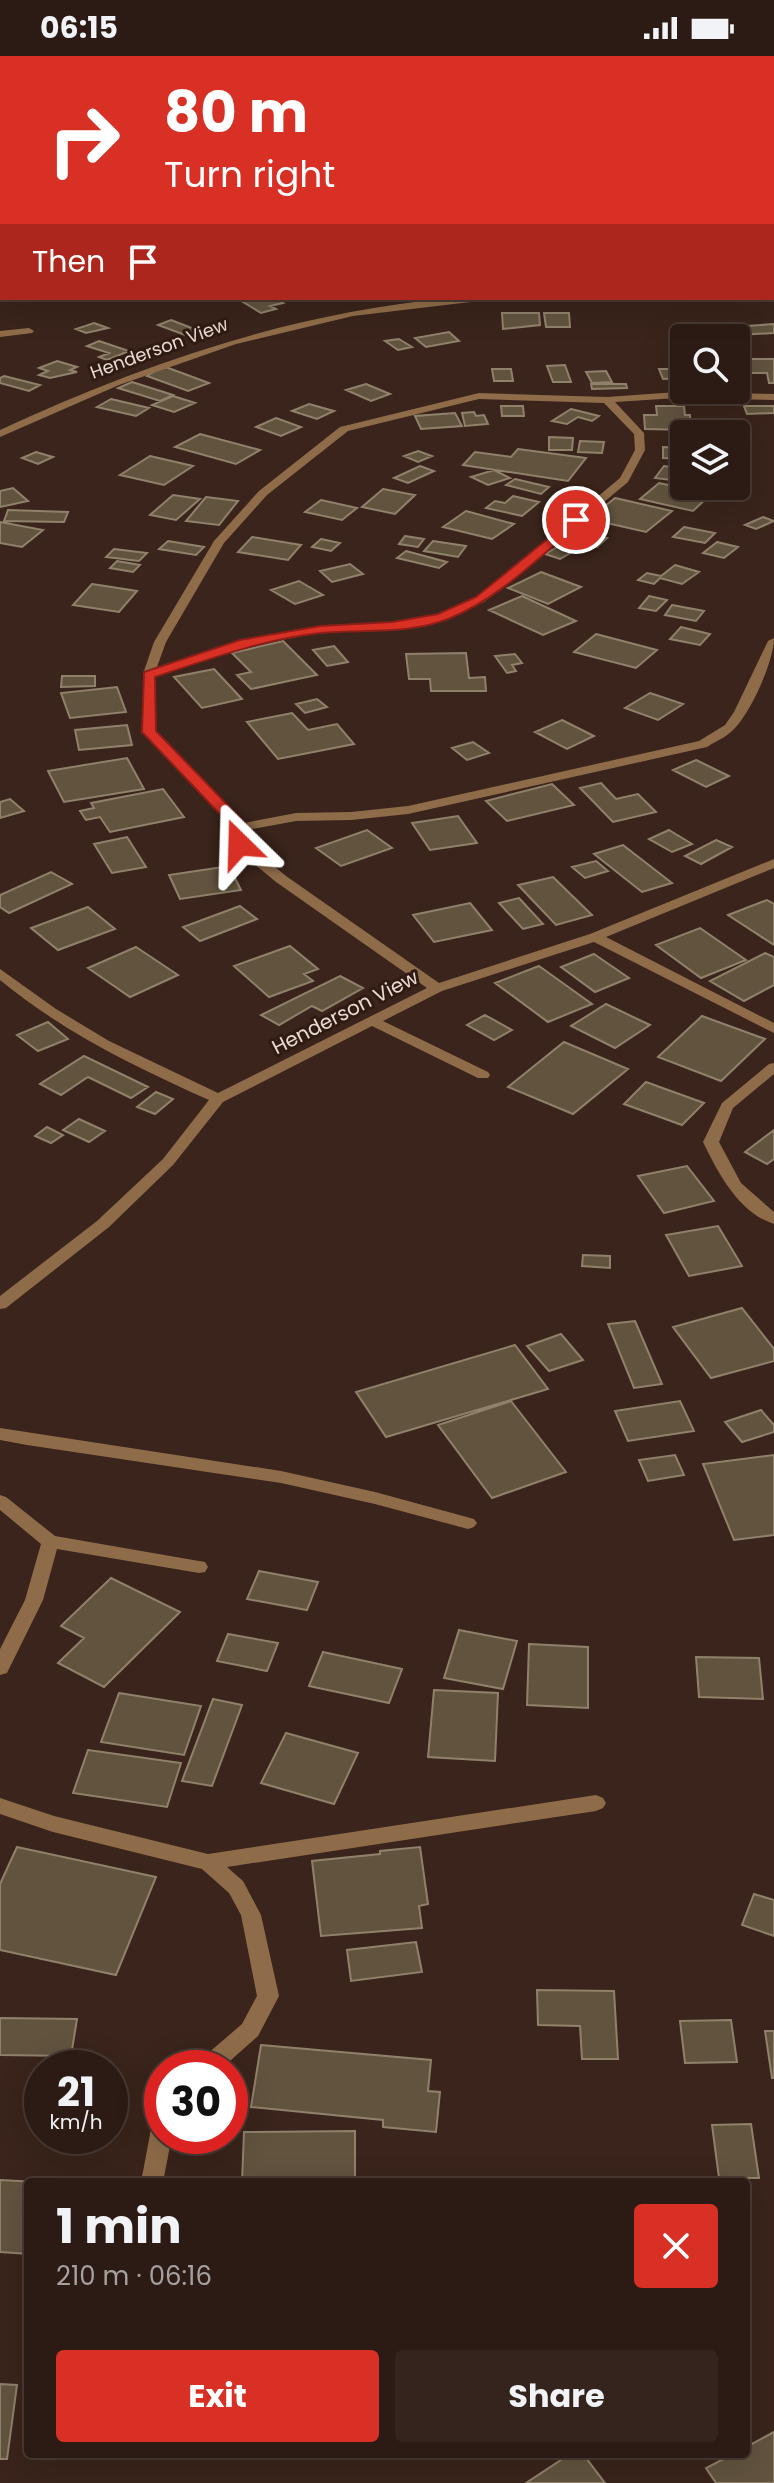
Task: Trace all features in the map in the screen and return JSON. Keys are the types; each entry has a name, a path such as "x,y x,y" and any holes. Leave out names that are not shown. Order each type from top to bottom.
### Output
{"street":[{"name":"Henderson View","path":"0,434 118,380 259,332 359,312 462,300"},
{"path":"0,334 29,331"},
{"path":"241,827 149,732 149,674 160,642 219,541 263,493 344,429 479,396 607,400 677,395 774,397"},
{"path":"149,674 240,644 320,630 392,626 441,617 480,600 624,480 640,450 639,433 607,400"},
{"path":"241,827 296,817 408,810 703,744 729,728 740,712 774,641"},
{"path":"241,827 239,844 270,870 437,988"},
{"name":"Henderson View","path":"0,1304 103,1224 168,1162 218,1099 437,988 595,937 774,863"},
{"path":"595,937 774,1029"},
{"path":"0,973 38,1006 119,1054 218,1099"},
{"path":"372,1021 483,1075"},
{"path":"774,1067 727,1106 711,1142 725,1174 743,1198 774,1219"},
{"path":"0,1434 43,1444 298,1479 386,1499 468,1523"},
{"path":"0,1501 50,1542 199,1567"},
{"path":"0,1668 34,1600 50,1542"},
{"path":"0,1806 53,1824 208,1862 596,1803"},
{"path":"208,1862 236,1887 251,1915 268,1996 250,2030 227,2050"},
{"path":"153,2178 157,2154"}],"building":[{"path":"278,300 283,303 270,306 276,309 261,313 243,302"},
{"path":"502,313 539,313 540,325 503,329"},
{"path":"544,313 569,313 570,327 546,327"},
{"path":"171,320 197,330 185,335 158,325"},
{"path":"94,323 108,328 86,333 76,329"},
{"path":"774,324 774,333 750,334 750,326"},
{"path":"449,332 459,341 426,347 415,338"},
{"path":"399,339 412,347 398,350 385,341"},
{"path":"99,341 129,351 107,360 99,357 109,353 87,346"},
{"path":"750,359 774,359 774,383 769,383 767,373 751,373"},
{"path":"57,361 77,367 70,370 77,372 50,378 39,375 48,371 39,368"},
{"path":"565,365 571,382 553,382 547,366"},
{"path":"163,366 209,383 188,391 147,376"},
{"path":"492,369 511,369 513,381 494,381"},
{"path":"659,369 670,369 670,379 663,379"},
{"path":"606,371 612,382 592,383 586,372"},
{"path":"4,376 40,385 29,391 0,383 0,378"},
{"path":"132,382 173,395 160,401 118,388"},
{"path":"366,384 390,394 371,401 346,390"},
{"path":"591,384 626,384 627,388 592,389"},
{"path":"173,396 195,403 174,412 152,405"},
{"path":"111,399 149,408 136,416 97,407"},
{"path":"309,404 334,411 317,419 292,411"},
{"path":"501,406 523,406 524,416 502,416"},
{"path":"656,406 684,406 685,415 690,415 690,420 670,420 670,430 645,429 644,415 657,415"},
{"path":"744,406 774,406 774,413 747,414"},
{"path":"571,409 599,416 592,421 578,417 567,424 552,421"},
{"path":"474,412 476,416 484,415 488,424 465,426 462,413"},
{"path":"455,413 462,426 421,429 415,416"},
{"path":"276,418 301,427 281,436 256,427"},
{"path":"200,434 260,450 236,464 175,447"},
{"path":"549,437 573,438 572,450 549,450"},
{"path":"580,441 604,442 602,453 578,452"},
{"path":"663,447 670,447 670,458 663,458"},
{"path":"518,449 586,458 568,481 463,465 475,452 511,457"},
{"path":"418,451 432,456 418,462 404,456"},
{"path":"36,452 53,457 38,464 22,458"},
{"path":"150,456 193,466 164,485 120,475"},
{"path":"420,466 434,471 408,483 394,478"},
{"path":"664,466 670,467 670,480 655,478"},
{"path":"494,470 510,478 488,485 471,477"},
{"path":"515,479 549,487 541,494 506,485"},
{"path":"659,483 670,485 670,500 705,500 693,511 640,499"},
{"path":"13,488 28,501 0,507 0,491"},
{"path":"383,489 415,495 395,514 362,507"},
{"path":"173,495 200,499 176,520 150,515"},
{"path":"513,496 539,502 522,516 486,508 495,501 505,503"},
{"path":"206,497 238,501 219,525 186,521"},
{"path":"615,498 672,511 646,532 589,519"},
{"path":"321,500 357,508 342,520 305,512"},
{"path":"8,510 68,512 64,522 4,521"},
{"path":"466,511 514,524 492,539 443,527"},
{"path":"763,517 774,521 756,529 745,525"},
{"path":"0,522 43,530 22,547 0,543"},
{"path":"684,527 715,533 705,543 673,537"},
{"path":"579,532 607,538 597,547 570,541"},
{"path":"405,536 424,539 418,547 399,544"},
{"path":"252,537 301,545 288,560 238,552"},
{"path":"321,539 340,543 331,551 312,547"},
{"path":"168,541 204,547 196,555 159,549"},
{"path":"433,541 466,546 458,557 424,551"},
{"path":"717,542 738,547 724,558 703,553"},
{"path":"559,546 574,551 560,559 545,554"},
{"path":"114,549 147,553 139,561 106,557"},
{"path":"406,551 447,562 439,568 397,558"},
{"path":"117,561 140,565 133,572 110,568"},
{"path":"350,564 363,574 332,582 320,571"},
{"path":"675,565 699,572 682,584 660,578 654,584 638,580 647,573 661,576"},
{"path":"541,572 581,587 548,604 508,588"},
{"path":"299,581 323,595 295,604 271,590"},
{"path":"92,584 137,591 119,612 73,605"},
{"path":"522,596 576,621 543,635 489,610"},
{"path":"649,596 667,600 656,611 639,608"},
{"path":"672,605 704,611 696,621 665,615"},
{"path":"681,627 710,634 700,645 670,639"},
{"path":"596,634 657,650 636,668 574,652"},
{"path":"283,641 317,675 251,689 237,675 251,672 232,653"},
{"path":"334,646 348,662 327,666 313,650"},
{"path":"466,653 469,678 485,677 486,691 431,691 430,679 409,679 406,654"},
{"path":"515,654 522,663 512,665 516,671 507,673 495,656"},
{"path":"214,669 242,699 202,708 174,677"},
{"path":"62,676 95,676 95,686 61,687"},
{"path":"117,687 126,712 70,718 61,693"},
{"path":"650,693 683,704 658,720 625,708"},
{"path":"317,699 327,707 305,713 296,704"},
{"path":"292,713 308,730 337,724 354,744 278,759 247,722"},
{"path":"562,720 594,736 567,749 535,732"},
{"path":"127,725 132,745 79,750 75,730"},
{"path":"473,742 489,753 467,760 452,748"},
{"path":"127,758 144,789 64,802 48,771"},
{"path":"696,760 729,776 706,787 673,770"},
{"path":"601,783 616,799 638,794 656,812 613,822 580,788"},
{"path":"552,784 574,805 507,821 486,801"},
{"path":"163,789 184,817 110,832 100,817 86,820 80,811 94,808 91,803"},
{"path":"10,799 24,811 0,818 0,802"},
{"path":"458,816 477,843 430,850 412,823"},
{"path":"367,830 392,848 341,866 316,848"},
{"path":"669,830 692,844 672,852 649,839"},
{"path":"127,837 146,867 112,873 94,844"},
{"path":"716,840 732,847 701,864 685,856"},
{"path":"623,845 672,883 642,892 594,854"},
{"path":"596,861 608,871 585,878 572,867"},
{"path":"229,866 241,890 180,899 169,875"},
{"path":"51,872 72,884 9,913 0,907 0,895"},
{"path":"553,877 592,915 556,925 518,885"},
{"path":"519,898 543,924 523,929 499,903"},
{"path":"767,900 774,904 774,945 728,915"},
{"path":"470,903 492,930 434,942 413,915"},
{"path":"240,906 257,919 200,941 183,927"},
{"path":"88,907 115,929 58,950 31,928"},
{"path":"700,928 746,960 701,978 656,945"},
{"path":"290,946 318,969 304,974 313,981 269,997 234,966"},
{"path":"136,947 178,975 130,997 88,968"},
{"path":"765,953 774,957 774,985 744,1001 710,981"},
{"path":"594,954 629,978 595,992 561,967"},
{"path":"539,966 592,1004 548,1022 495,983"},
{"path":"340,976 363,988 322,1011 312,1006 279,1025 261,1015"},
{"path":"606,1004 650,1025 615,1048 571,1026"},
{"path":"485,1015 512,1030 494,1040 467,1025"},
{"path":"702,1016 765,1039 721,1081 658,1057"},
{"path":"48,1022 68,1039 38,1051 17,1035"},
{"path":"564,1042 628,1069 573,1114 508,1087"},
{"path":"84,1056 148,1087 131,1098 88,1077 61,1095 40,1084"},
{"path":"646,1082 704,1103 682,1125 624,1104"},
{"path":"156,1092 173,1099 155,1114 137,1107"},
{"path":"79,1119 105,1131 89,1142 63,1130"},
{"path":"47,1127 63,1135 51,1143 35,1136"},
{"path":"774,1130 774,1159 767,1164 745,1152"},
{"path":"687,1166 714,1201 664,1213 638,1176"},
{"path":"718,1226 742,1266 689,1276 666,1235"},
{"path":"583,1255 610,1256 610,1268 582,1266"},
{"path":"742,1308 774,1349 774,1361 711,1378 673,1327"},
{"path":"635,1321 662,1384 634,1388 608,1324"},
{"path":"561,1334 583,1360 549,1371 527,1346"},
{"path":"515,1345 548,1389 386,1437 356,1392"},
{"path":"511,1401 566,1472 492,1498 438,1425"},
{"path":"680,1401 694,1431 628,1441 615,1411"},
{"path":"761,1410 774,1425 774,1432 742,1442 725,1422"},
{"path":"675,1455 684,1475 648,1481 639,1460"},
{"path":"774,1455 774,1535 734,1540 703,1464"},
{"path":"259,1571 318,1582 307,1610 247,1599"},
{"path":"111,1578 180,1612 104,1687 58,1663 84,1638 61,1626"},
{"path":"459,1630 517,1641 503,1689 444,1678"},
{"path":"228,1634 278,1643 267,1671 217,1661"},
{"path":"529,1644 588,1647 588,1708 527,1705"},
{"path":"323,1652 402,1669 389,1703 309,1686"},
{"path":"696,1657 759,1658 763,1699 699,1697"},
{"path":"434,1690 498,1693 495,1761 428,1757"},
{"path":"119,1693 201,1706 184,1755 101,1742"},
{"path":"213,1699 242,1705 212,1786 182,1781"},
{"path":"286,1733 358,1753 334,1804 261,1783"},
{"path":"88,1750 181,1763 167,1807 73,1793"},
{"path":"17,1847 156,1877 116,1975 0,1950 0,1884"},
{"path":"420,1847 428,1904 419,1906 422,1928 321,1936 312,1861"},
{"path":"754,1894 774,1900 774,1936 742,1925"},
{"path":"416,1942 422,1972 351,1981 347,1950"},
{"path":"537,1990 614,1991 618,2059 582,2059 580,2026 538,2025"},
{"path":"0,2018 77,2019 72,2050 24,2050 24,2055 0,2055"},
{"path":"731,2020 737,2062 685,2063 680,2021"},
{"path":"765,2031 774,2031 774,2078 772,2078"},
{"path":"261,2045 431,2060 428,2091 440,2092 436,2132 383,2127 383,2120 251,2107"},
{"path":"751,2124 759,2178 719,2178 712,2125"},
{"path":"355,2131 355,2178 242,2178 243,2154 248,2154 248,2132"},
{"path":"0,2180 24,2181 24,2254 0,2252"},
{"path":"0,2384 17,2385 7,2459 0,2459"},
{"path":"774,2432 774,2483 716,2483 706,2468 725,2458 750,2458 750,2445"},
{"path":"564,2458 586,2458 605,2483 526,2483"}],"route":[{"path":"239,844 241,827 149,732 149,674 240,644 320,630 392,626 441,617 480,600 576,520"}]}
